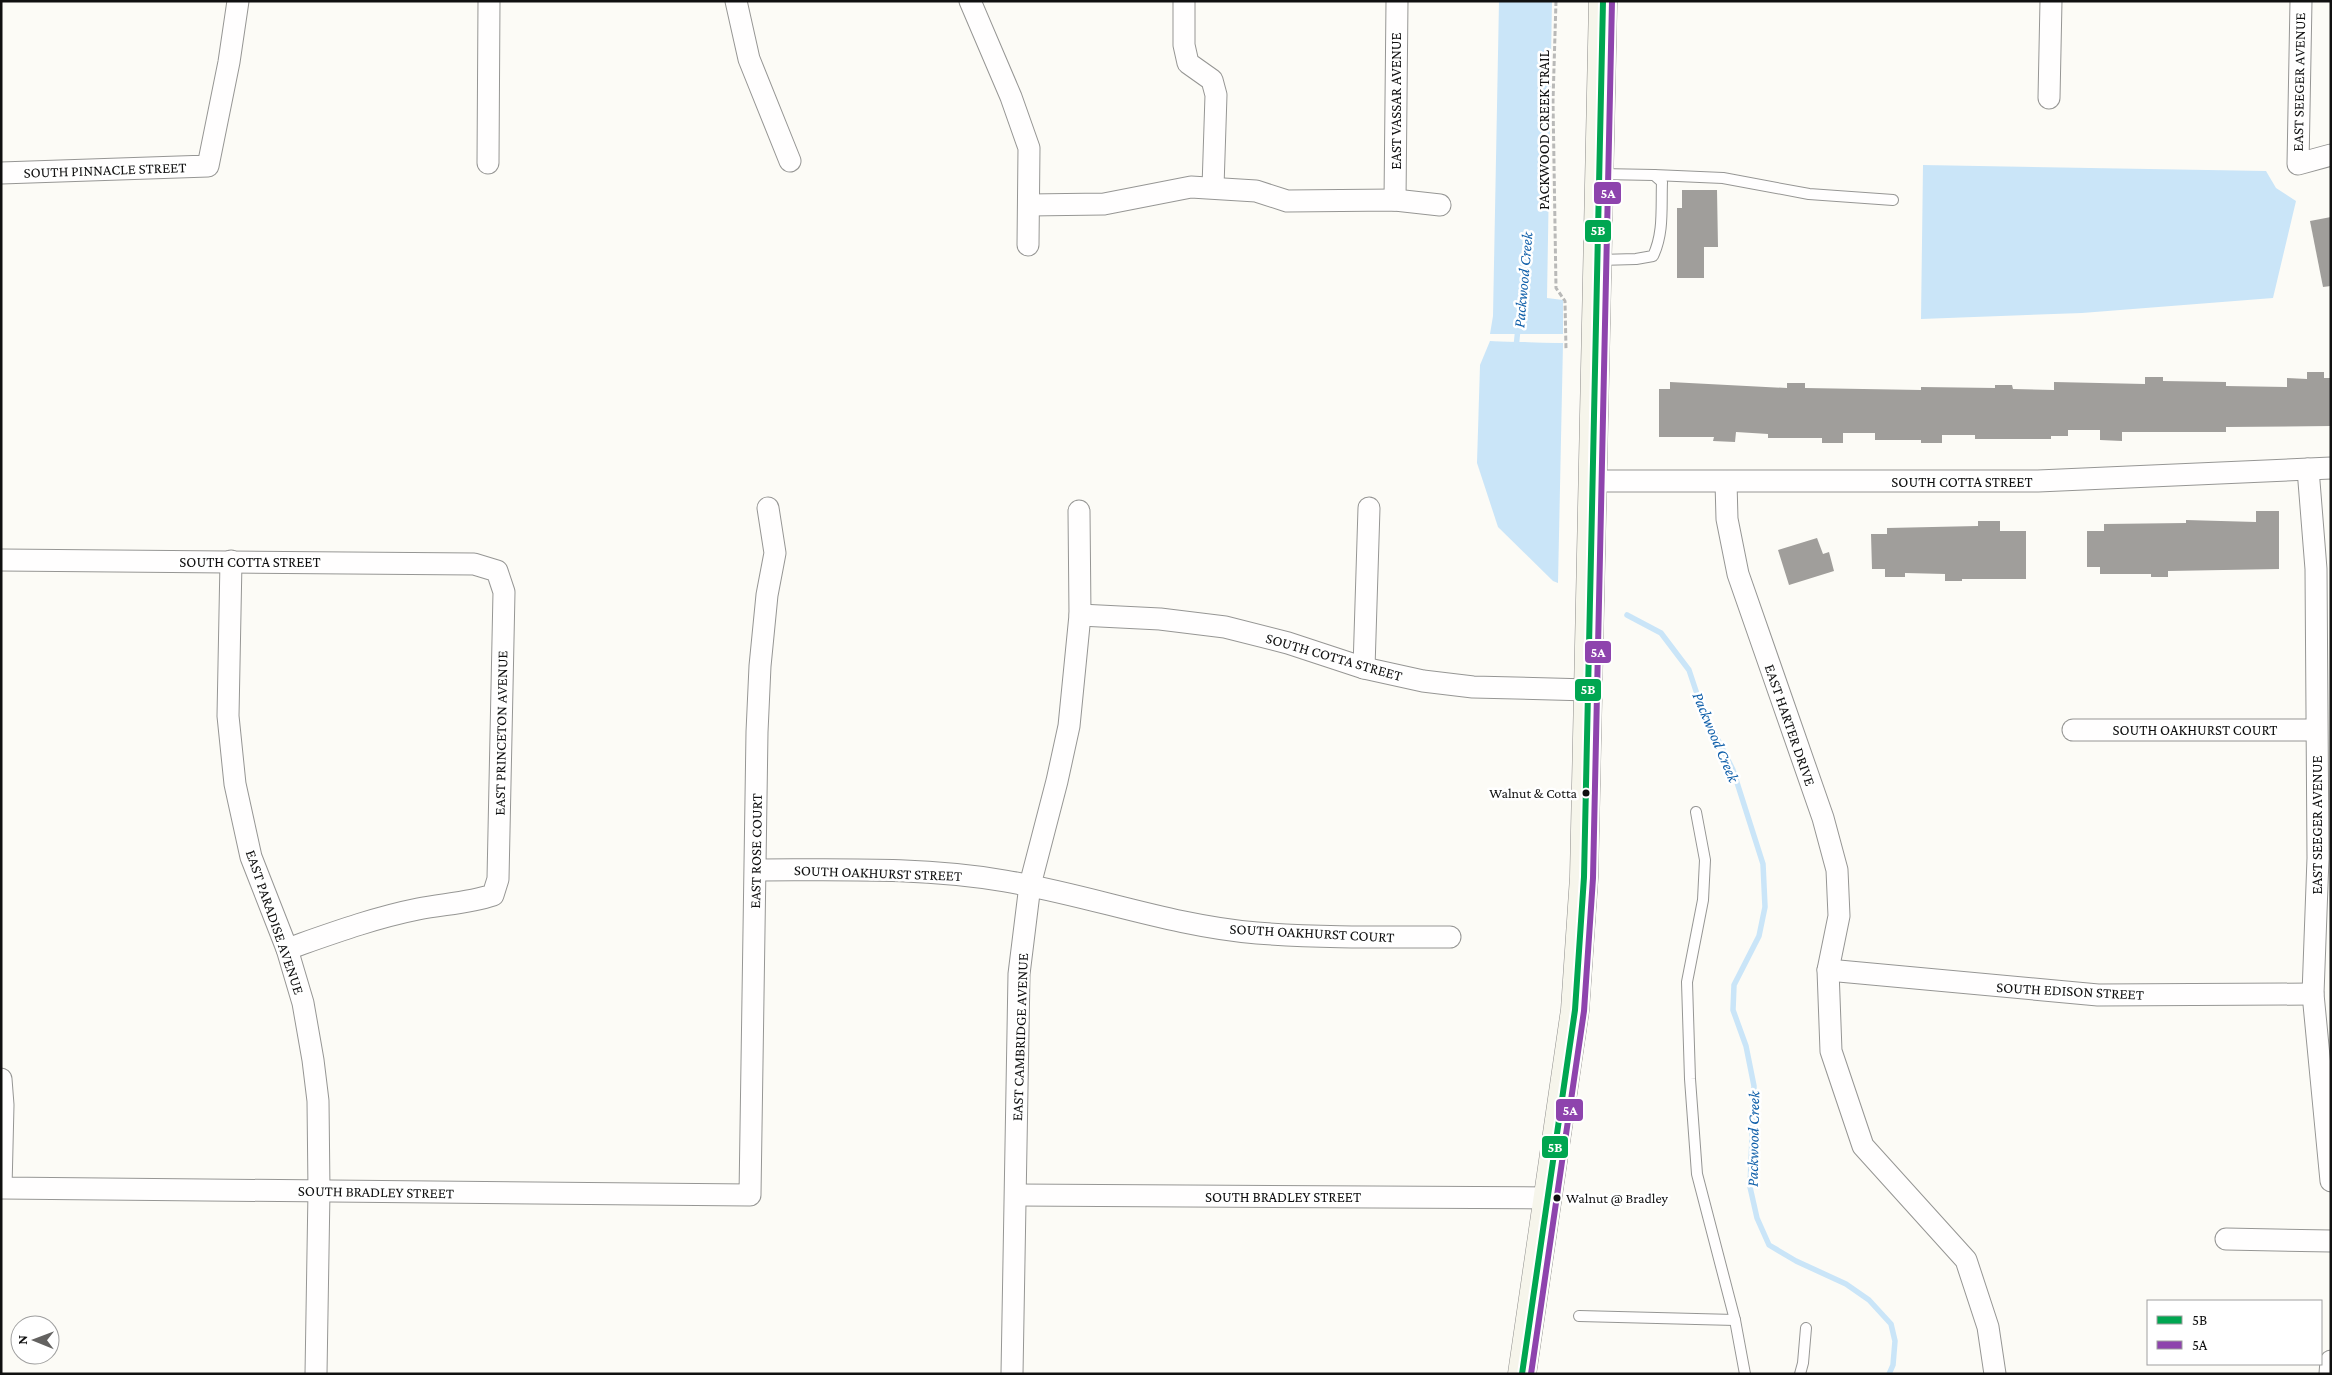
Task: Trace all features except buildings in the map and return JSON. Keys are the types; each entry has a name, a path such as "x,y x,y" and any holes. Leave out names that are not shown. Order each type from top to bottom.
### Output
{"main road":[{"path":"1522,1374 1575,1010 1584,877 1600,174 1602,1"}],"street":[{"name":"SOUTH PINNACLE STREET","path":"1,173 208,166 229,62 238,1"},
{"path":"488,163 489,1"},
{"path":"736,1 749,60 790,161"},
{"path":"970,1 1011,97 1028,148 1028,245"},
{"path":"1184,1 1184,45 1188,63 1212,80 1216,95 1213,187"},
{"name":"EAST VASSAR AVENUE","path":"1395,200 1397,1"},
{"path":"2049,98 2051,1"},
{"name":"EAST SEEGER AVENUE","path":"2301,1 2298,164 2331,155"},
{"path":"1029,205 1104,204 1192,187 1256,191 1287,201 1395,200 1440,205"},
{"name":"SOUTH COTTA STREET","path":"1593,481 2038,481 2331,468"},
{"name":"EAST SEEGER AVENUE","path":"2308,469 2315,547 2318,858 2313,994 2331,1181"},
{"name":"EAST HARTER DRIVE","path":"1726,482 1726,519 1738,574 1835,856 1839,883 1839,916 1828,970 1831,1052 1863,1146 1966,1260 1988,1328 1995,1374"},
{"name":"EAST ROSE COURT","path":"750,1195 757,732 760,666 767,595 775,553 768,508"},
{"path":"1364,668 1369,508"},
{"name":"EAST CAMBRIDGE AVENUE","path":"1012,1374 1019,974 1030,886 1058,781 1069,726 1080,616 1079,511"},
{"name":"SOUTH COTTA STREET","path":"1,560 474,564 497,571"},
{"name":"EAST PARADISE AVENUE","path":"231,561 228,716 235,784 251,857 286,949 303,1003 318,1102 319,1191 316,1374"},
{"name":"EAST PRINCETON AVENUE","path":"286,949 348,928 417,909 493,896 498,879 504,592 497,571"},
{"name":"SOUTH COTTA STREET","path":"1080,616 1160,619 1225,627 1288,643 1364,668 1423,681 1474,687 1589,690"},
{"name":"SOUTH OAKHURST COURT","path":"2073,730 2316,730"},
{"name":"SOUTH OAKHURST STREET","path":"756,870 914,871 966,875 1030,886"},
{"name":"SOUTH OAKHURST COURT","path":"1030,886 1060,891 1164,918 1257,933 1450,937"},
{"name":"SOUTH EDISON STREET","path":"1828,970 2098,995 2313,994"},
{"path":"1,1079 3,1105 1,1188"},
{"name":"SOUTH BRADLEY STREET","path":"1,1188 750,1195"},
{"name":"SOUTH BRADLEY STREET","path":"1016,1195 1549,1198"},
{"path":"2226,1239 2331,1241"},
{"path":"2330,1374 2331,1361"}],"lane":[{"path":"1600,174 1723,178 1809,194 1893,200"},
{"path":"1598,260 1636,259 1653,256 1660,241 1662,182 1654,175"},
{"path":"1696,812 1706,860 1703,900 1687,982 1690,1079 1697,1174 1734,1320 1745,1374"},
{"path":"1578,1316 1734,1320"},
{"path":"1800,1374 1803,1363 1806,1328"}],"path":[{"name":"PACKWOOD CREEK TRAIL","path":"1556,1 1553,101 1556,288 1565,301 1566,349"}],"water":[{"path":"1499,1 1552,1 1547,298 1563,300 1563,334 1490,334 1493,316"},
{"path":"1923,165 2266,171 2276,188 2296,201 2273,298 2082,313 1921,319"},
{"path":"1490,341 1563,343 1558,583 1553,581 1498,527 1477,463 1480,365"}],"pier":[{"path":"1490,334 1563,334 1563,337 1490,336"},
{"path":"1490,339 1563,340 1563,343 1490,341"}],"waterway":[{"name":"Packwood Creek","path":"1516,348 1518,328"},
{"name":"Packwood Creek","path":"1627,615 1661,633 1689,670 1701,706 1733,770 1763,864 1765,907 1759,936 1734,985 1733,1010 1746,1046 1754,1086 1750,1187 1757,1218 1769,1245 1796,1261 1846,1284 1869,1300 1891,1324 1895,1341 1893,1365 1889,1374"}],"transit line":[{"name":"5B","path":"1522,1374 1575,1010 1584,877 1603,1"},
{"name":"5A","path":"1531,1374 1584,1011 1593,878 1612,1"}],"place":[{"name":"Walnut & Cotta","path":"1586,793"},
{"name":"Walnut @ Bradley","path":"1557,1198"}]}
